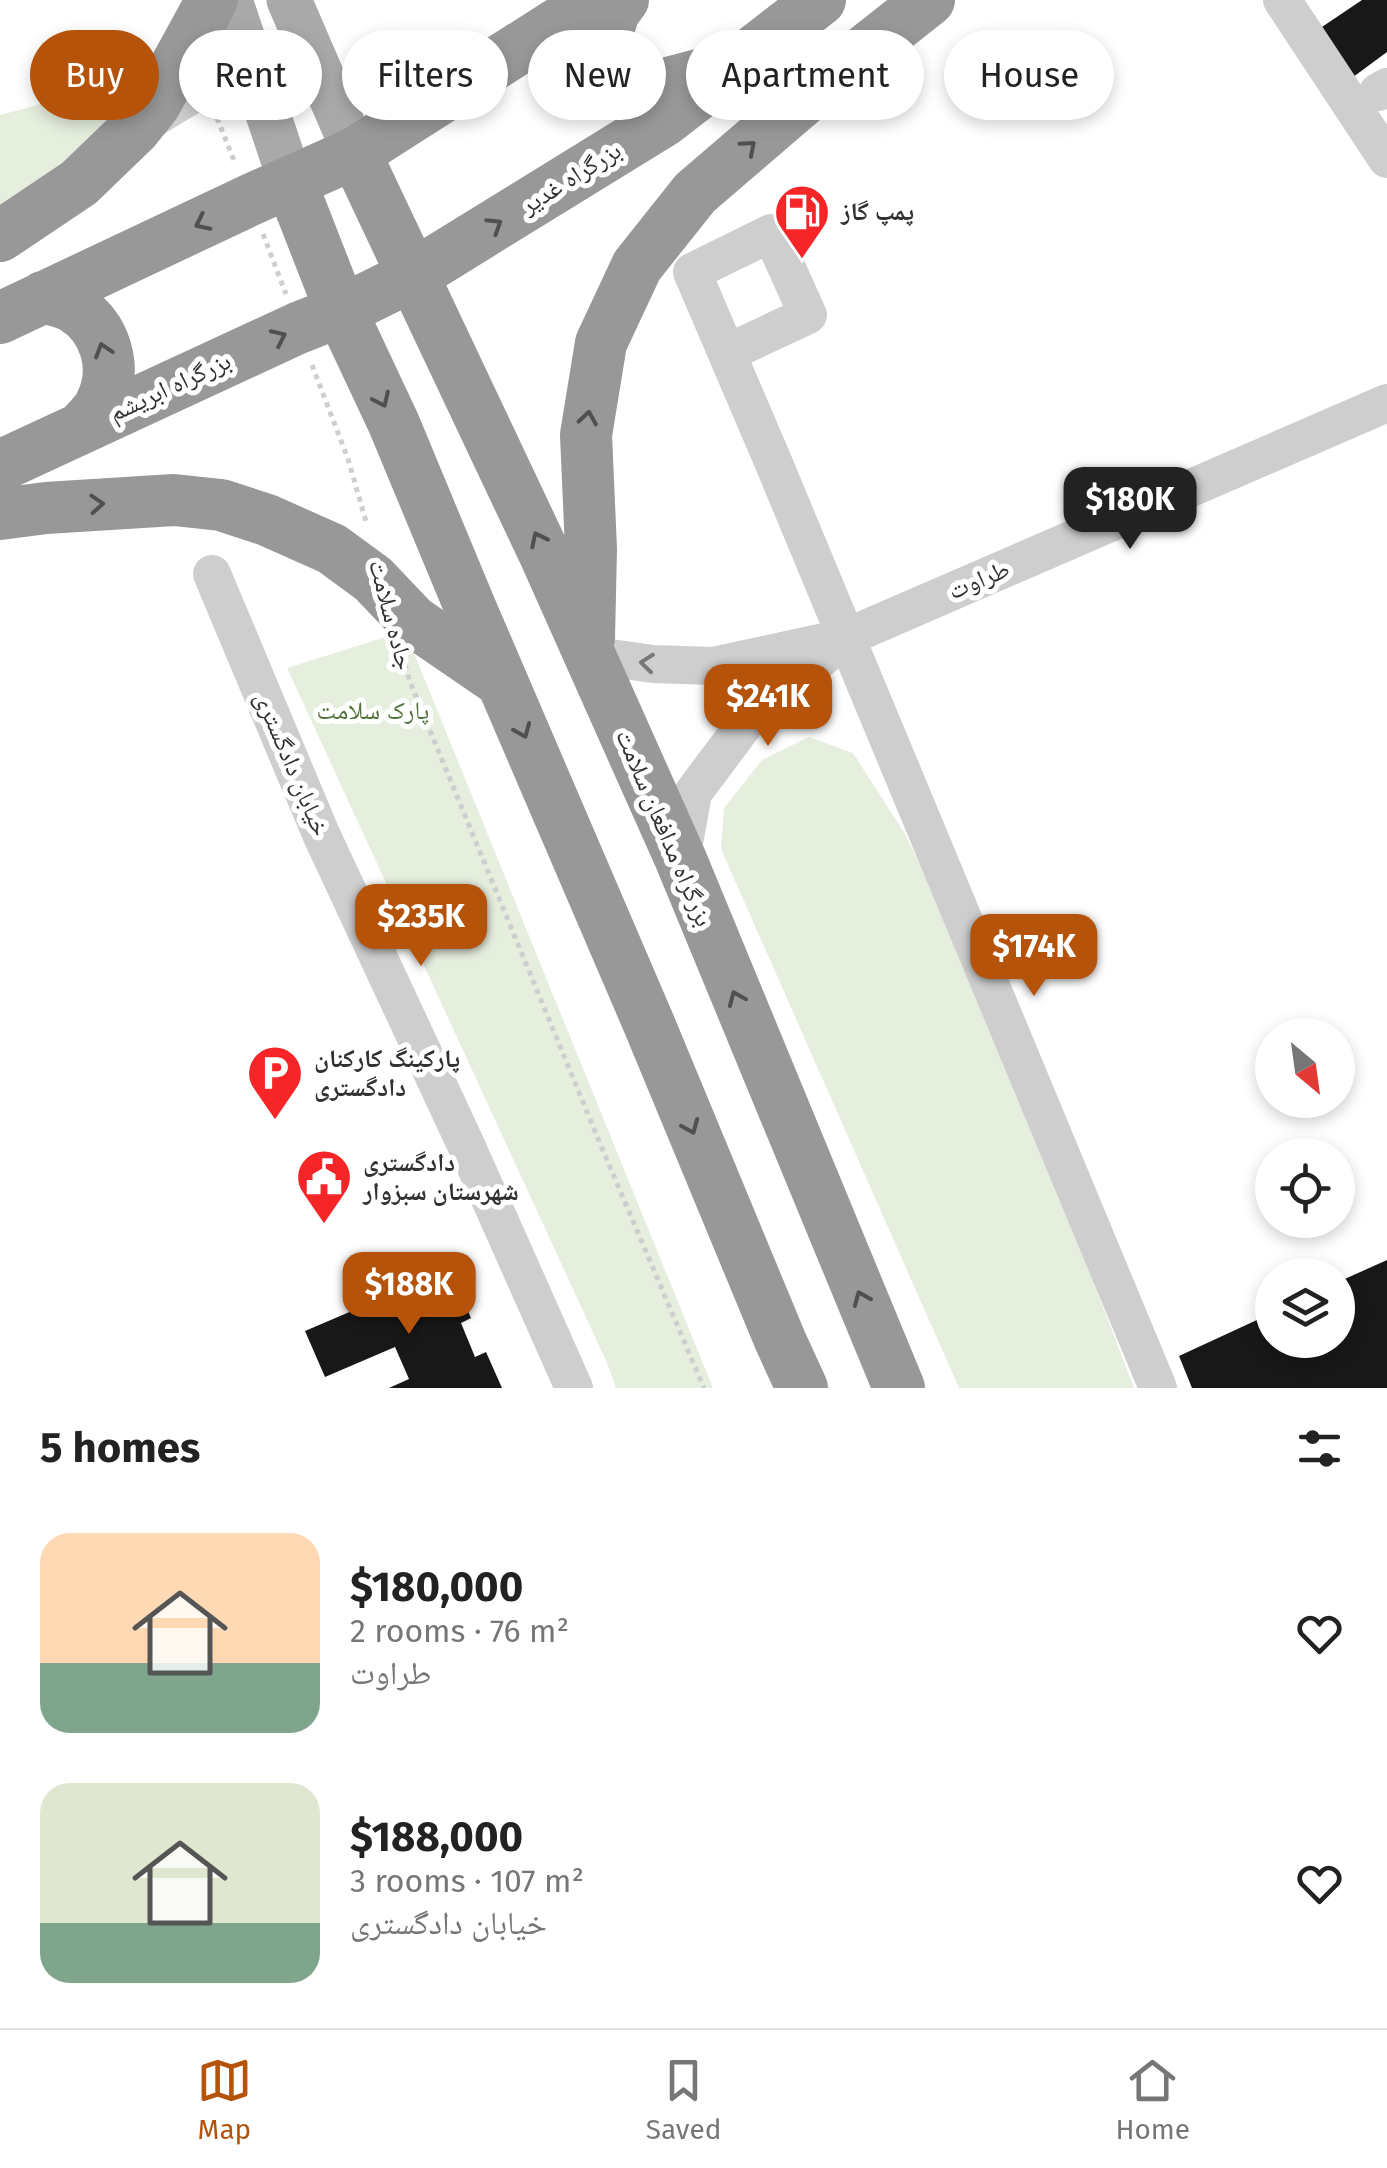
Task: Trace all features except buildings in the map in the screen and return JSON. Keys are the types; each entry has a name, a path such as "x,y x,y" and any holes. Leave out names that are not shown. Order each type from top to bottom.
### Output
{"highway":[{"path":"0,236 79,183 135,130 155,104 212,0"},
{"path":"21,308 355,154 595,0"},
{"path":"624,0 614,12 601,53 614,76 649,88 686,78"},
{"name":"بزرگراه غدیر","path":"781,30 820,0"},
{"path":"589,655 591,550 586,434 601,343 638,266 695,193 929,0"},
{"name":"بزرگراه غدیر","path":"320,320 412,276 686,104"},
{"name":"بزرگراه مدافعان سلامت","path":"355,154 545,555 681,860 899,1388"},
{"path":"270,192 320,320 394,424 649,1024 796,1386"},
{"path":"21,308 71,305 93,324 107,349 110,378 100,405 82,427"},
{"name":"بزرگراه ابریشم","path":"0,466 320,320"},
{"path":"0,514 174,500 221,506 267,520 332,549 373,579 413,621 502,682"}],"main road":[{"path":"230,0 270,192"},
{"path":"289,0 355,154"}],"street":[{"path":"1282,0 1387,158"},
{"path":"0,211 179,103"},
{"path":"727,353 808,314 771,234 692,272 1158,1388"},
{"name":"طراوت","path":"846,637 1387,403"},
{"name":"خیابان دادگستری","path":"212,574 321,834 574,1388"},
{"path":"589,655 654,664 713,666 846,637"},
{"path":"681,860 693,793 704,778 749,718 846,637"}],"path":[{"name":"جاده سلامت","path":"225,120 270,192 320,320 348,459 369,535"},
{"name":"جاده سلامت","path":"405,664 704,1388"}],"green space":[{"path":"30,107 30,120 109,120 135,129 0,234 0,115"},
{"name":"پارک سلامت","path":"405,631 713,1388 616,1388 287,668"},
{"path":"809,737 853,753 905,834 982,990 1134,1388 959,1388 721,849 724,808 762,760"}],"place":[{"name":"پمپ گاز","path":"802,261"},
{"name":"پارکینگ کارکنان دادگستری","path":"275,1122"},
{"name":"دادگستری شهرستان سبزوار","path":"324,1226"}]}
